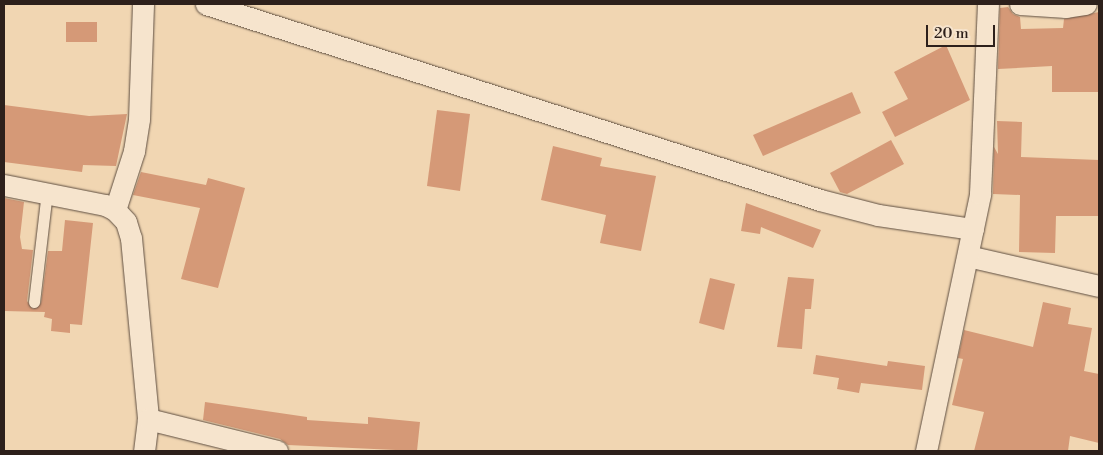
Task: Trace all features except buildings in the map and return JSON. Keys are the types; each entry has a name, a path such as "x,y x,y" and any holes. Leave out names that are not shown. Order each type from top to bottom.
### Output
{"street":[{"path":"116,210 134,151 139,119 143,4"},
{"path":"206,4 820,200 878,215 973,229"},
{"path":"926,451 980,194 988,4"},
{"path":"1020,4 1066,7 1086,4"},
{"path":"4,185 105,205 116,210 126,222 131,238 148,419 144,451"},
{"path":"968,256 1099,286"},
{"path":"148,419 277,451"}],"lane":[{"path":"34,302 47,192"}]}
